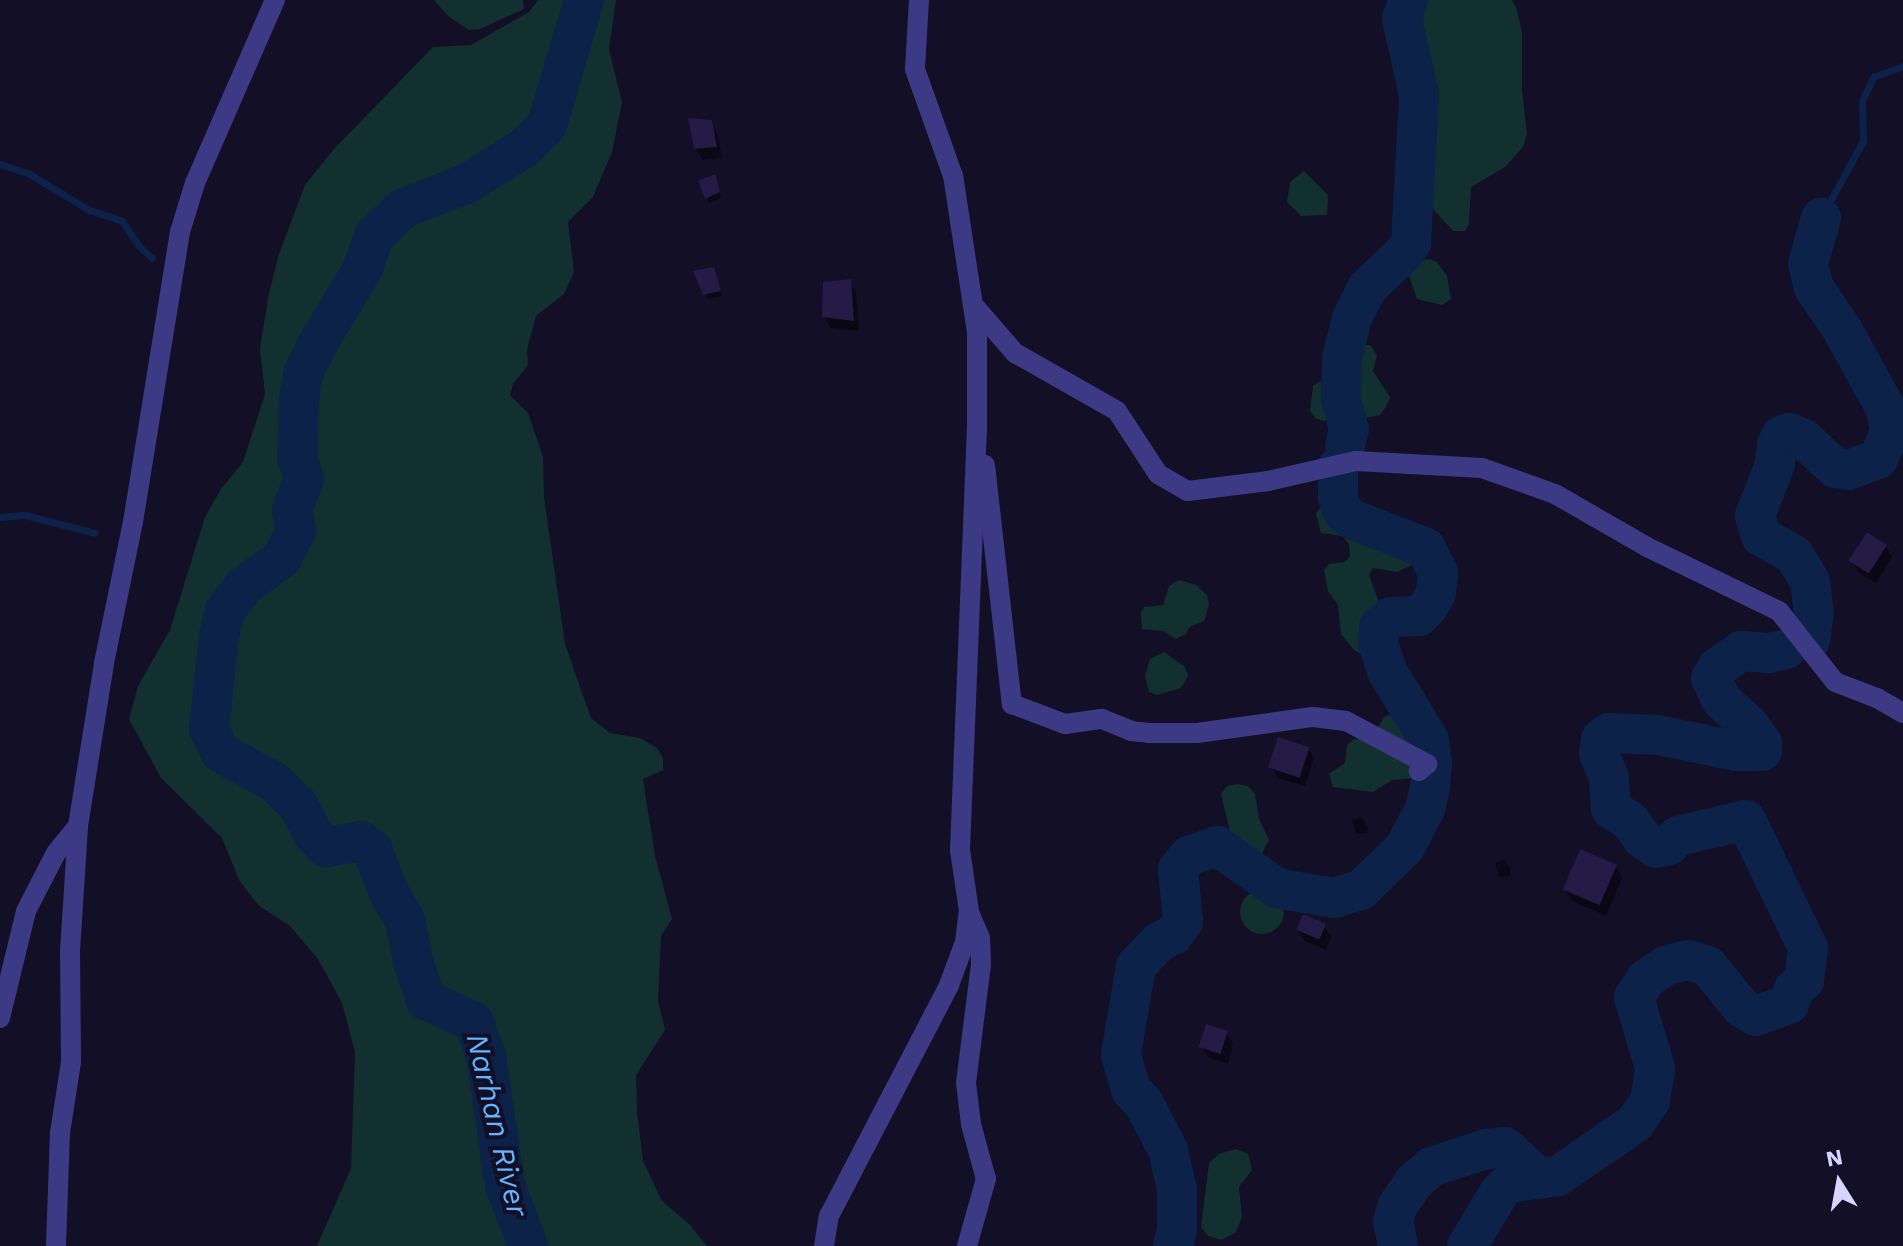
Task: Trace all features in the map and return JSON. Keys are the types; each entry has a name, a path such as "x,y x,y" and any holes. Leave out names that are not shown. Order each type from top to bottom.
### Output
{"street":[{"path":"56,1246 60,1133 71,1062 70,951 78,826 180,232 195,183 275,0"},
{"path":"919,0 915,69 953,176 973,305 977,430 960,850 969,911 980,938 981,965 966,1083 971,1124 986,1179 967,1246"},
{"path":"973,305 988,327 1015,353 1117,411 1158,474 1188,491 1268,481 1356,461 1482,468 1555,494 1647,547 1765,603 1795,629 1835,682 1877,698 1903,713"},
{"path":"977,430 994,531 1012,704 1065,724 1102,719 1131,731 1149,733 1197,733 1313,717 1346,721 1427,764 1419,771"},
{"path":"0,1018 26,911 56,853 78,826"},
{"path":"824,1246 829,1216 949,985 965,942 969,911"}],"green space":[{"path":"434,0 523,0 524,9 480,29 469,30 449,17"},
{"path":"538,0 616,0 609,49 622,102 612,152 593,197 568,222 574,272 564,294 536,316 527,350 528,365 513,384 510,395 528,413 543,457 544,497 565,644 591,718 610,733 640,738 657,748 663,758 663,770 643,779 655,856 672,919 661,936 658,1001 665,1030 636,1075 637,1111 643,1161 662,1201 689,1224 707,1246 317,1246 351,1168 355,1052 342,1003 318,959 290,926 258,905 239,880 222,838 161,778 129,719 138,686 170,630 205,517 221,489 243,462 265,394 260,349 268,298 279,254 305,185 334,149 433,47 471,45 529,12"},
{"path":"1406,0 1512,0 1517,10 1522,33 1522,90 1527,134 1523,147 1505,167 1471,187 1469,224 1465,231 1453,231 1434,210 1417,163 1414,140 1418,111 1430,76 1431,58 1424,51 1406,45 1398,36"},
{"path":"1304,171 1328,195 1327,215 1301,216 1287,202 1290,182"},
{"path":"1419,260 1437,262 1447,276 1451,299 1442,305 1417,299 1408,273"},
{"path":"1364,345 1370,345 1377,355 1373,371 1390,397 1386,407 1380,415 1370,417 1331,422 1316,419 1310,411 1313,386 1323,380 1349,380 1350,354"},
{"path":"1319,509 1379,509 1414,535 1419,549 1414,564 1397,572 1373,568 1369,575 1392,637 1393,648 1389,656 1371,659 1354,650 1341,634 1338,605 1328,591 1324,570 1329,564 1345,562 1350,556 1349,544 1342,536 1321,533 1316,514"},
{"path":"1179,580 1196,585 1207,595 1209,605 1204,621 1189,627 1186,634 1176,639 1163,631 1142,629 1141,612 1144,607 1163,605 1169,586"},
{"path":"1164,652 1185,667 1188,676 1181,688 1157,695 1149,692 1145,676 1150,659"},
{"path":"1397,711 1413,721 1423,741 1427,764 1416,778 1392,780 1373,792 1333,787 1329,774 1345,763 1347,745 1354,739 1371,739 1384,717"},
{"path":"1227,786 1248,786 1255,794 1259,819 1269,840 1260,857 1228,865 1223,862 1229,828 1221,794"},
{"path":"1262,890 1278,896 1284,912 1278,928 1262,934 1246,928 1240,912 1246,896"},
{"path":"1236,1149 1248,1154 1252,1170 1239,1187 1242,1217 1236,1232 1221,1240 1208,1236 1201,1227 1209,1163 1219,1154"}],"building":[{"path":"688,118 712,120 717,147 694,149"},
{"path":"715,174 720,192 705,199 698,181"},
{"path":"714,267 721,291 703,295 693,271"},
{"path":"851,279 854,321 822,317 823,282"},
{"path":"1867,532 1887,545 1869,574 1848,561"},
{"path":"1278,737 1309,747 1299,778 1268,767"},
{"path":"1580,849 1617,865 1600,905 1563,890"},
{"path":"1303,914 1326,924 1319,939 1296,930"},
{"path":"1206,1024 1228,1031 1220,1054 1199,1047"}],"waterway":[{"name":"Narhan River","path":"528,1246 505,1185 486,1057 474,1022 426,1000 413,961 405,920 390,895 372,849 361,841 326,847 313,834 298,805 274,782 221,753 209,729 219,636 225,611 243,587 282,558 296,530 292,509 304,479 297,458 299,399 304,371 363,268 374,236 402,209 468,183 524,148 547,125 584,0"},
{"name":"Narhan River","path":"1345,446 1349,429 1341,399 1342,358 1352,318 1367,288 1411,243 1419,95 1402,19 1408,0"},
{"name":"Narhan River","path":"1821,218 1863,141 1862,101 1873,77 1903,66"},
{"path":"0,164 28,173 89,210 122,221 138,245 152,258"},
{"name":"Narhan River","path":"1810,641 1814,614 1810,581 1794,555 1761,536 1755,516 1775,464 1777,444 1781,436 1789,433 1804,439 1835,468 1848,470 1878,459 1890,432 1886,409 1842,329 1814,288 1808,264 1821,218"},
{"name":"Narhan River","path":"1173,1246 1177,1230 1177,1189 1168,1150 1143,1102 1131,1090 1121,1054 1136,966 1159,942 1173,935 1183,922 1178,869 1189,856 1217,846 1277,888 1334,898 1361,890 1405,847 1425,809 1430,787 1432,764 1429,740 1387,671 1378,643 1379,627 1391,617 1419,616 1428,607 1436,593 1438,573 1426,548 1354,520 1343,512 1338,498 1338,467"},
{"path":"0,517 25,515 95,533"},
{"name":"Narhan River","path":"1467,1246 1499,1193 1509,1183 1558,1176 1635,1123 1650,1101 1655,1068 1634,997 1646,979 1665,966 1688,960 1708,966 1742,1008 1756,1016 1789,1004 1794,989 1804,981 1808,948 1746,820 1678,836 1669,845 1656,848 1642,838 1630,821 1611,809 1609,778 1599,753 1601,739 1609,733 1658,735 1736,751 1762,751 1762,743 1749,725 1722,701 1711,678 1717,668 1741,651 1769,653 1787,649"},
{"name":"Narhan River","path":"1398,1246 1393,1221 1398,1205 1414,1182 1431,1167 1486,1149 1505,1147 1540,1179"}]}
